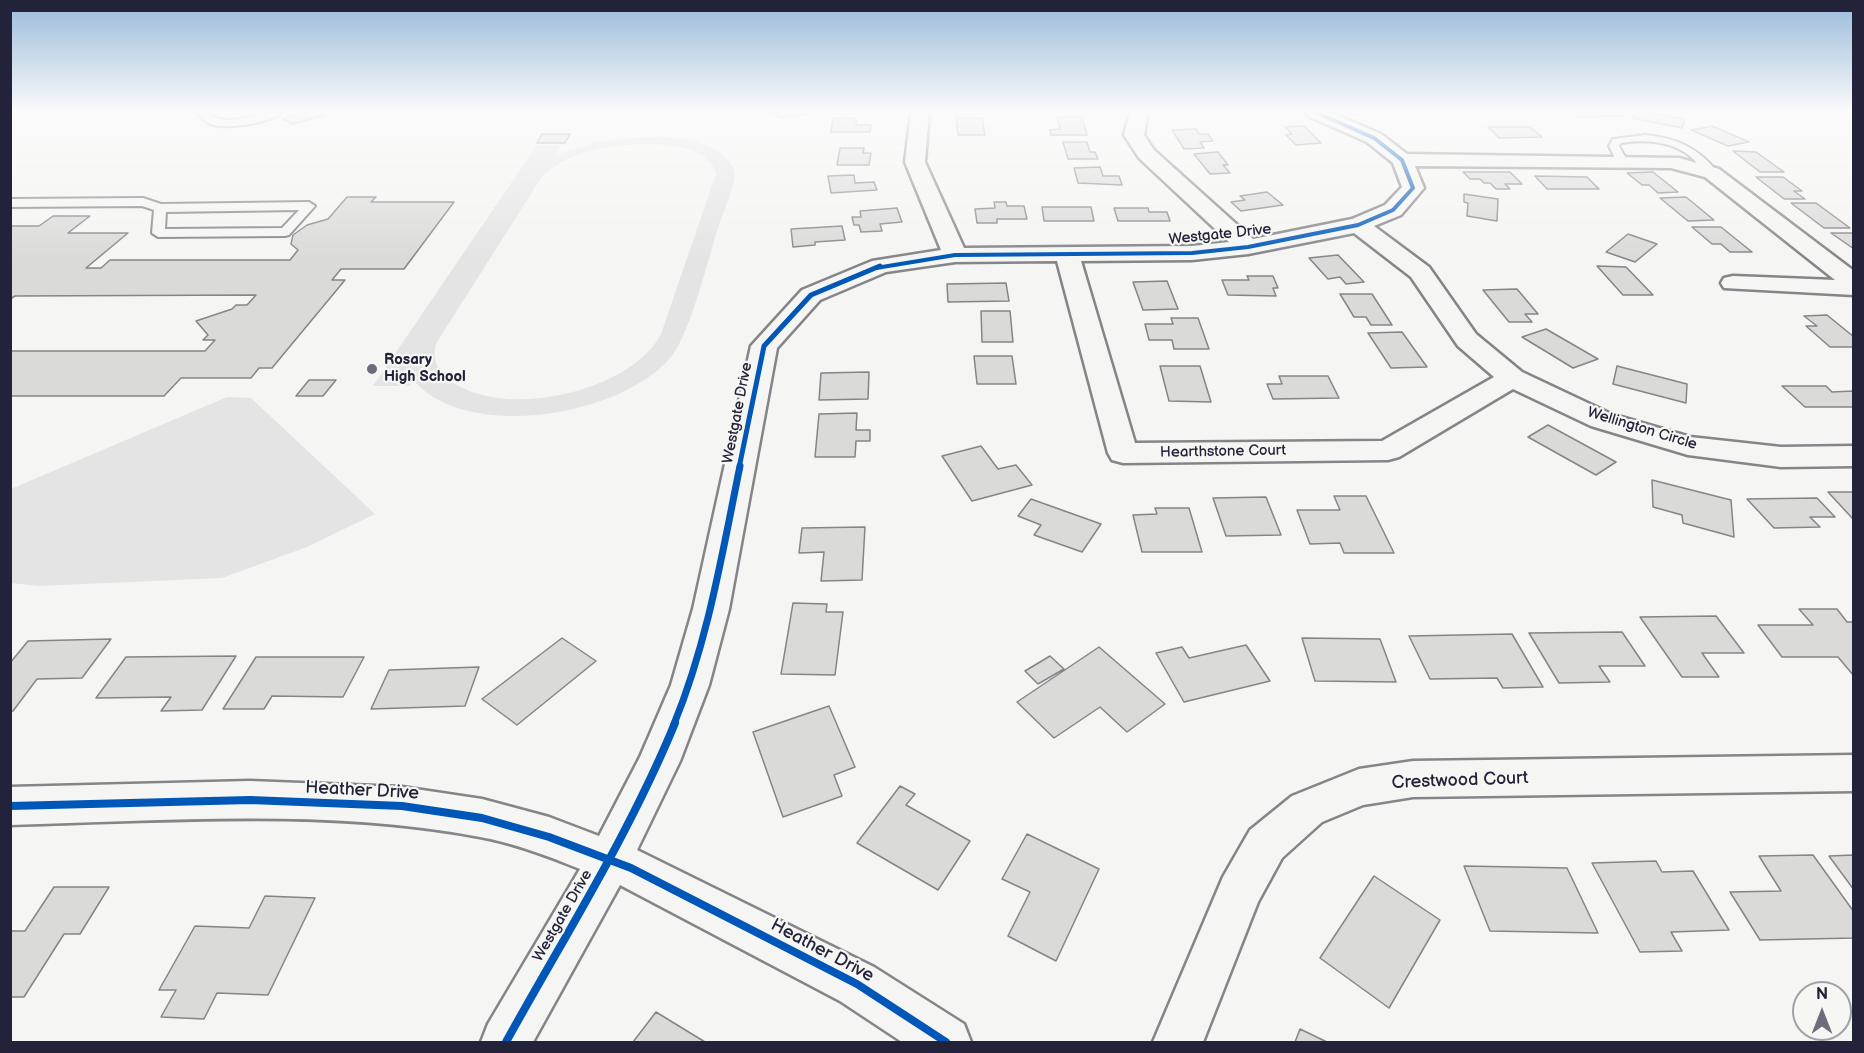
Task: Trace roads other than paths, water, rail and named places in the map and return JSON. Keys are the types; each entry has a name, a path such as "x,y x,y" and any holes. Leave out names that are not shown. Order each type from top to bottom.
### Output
{"street":[{"path":"915,161 955,255"},
{"path":"1154,161 1248,247"},
{"name":"Westgate Drive","path":"506,1042 610,860 659,761 690,685 711,609 764,346 811,296 881,266 955,255 1192,253 1248,247 1358,225 1393,210 1413,188 1402,161"},
{"path":"1527,161 1672,162 1712,173 1854,286"},
{"name":"Wellington Circle","path":"1358,225 1420,272 1467,340 1512,378 1601,420 1688,446 1780,457 1854,456"},
{"name":"Hearthstone Court","path":"1067,253 1123,453 1388,450 1512,378"},
{"path":"1733,283 1854,286"},
{"name":"Crestwood Court","path":"1178,1042 1239,892 1266,844 1307,809 1359,788 1413,780 1854,773"},
{"name":"Heather Drive","path":"10,806 250,800 402,806 482,818 549,837 610,860 857,984 946,1042"}],"lane":[{"path":"10,204 143,202 160,208 309,206 285,232 158,233 160,208"}],"place":[{"name":"Rosary High School","path":"372,369"}]}
